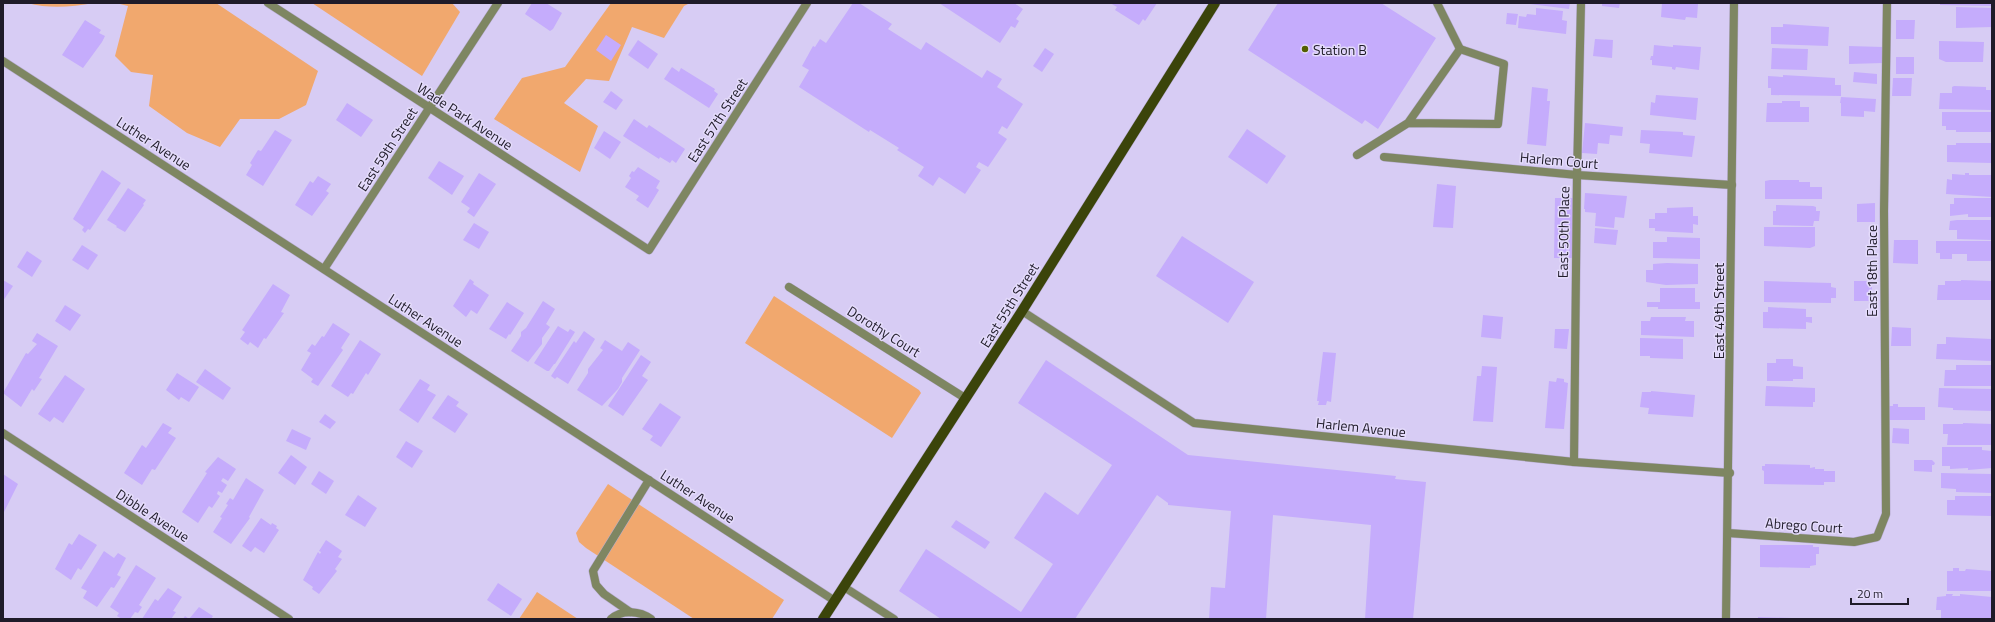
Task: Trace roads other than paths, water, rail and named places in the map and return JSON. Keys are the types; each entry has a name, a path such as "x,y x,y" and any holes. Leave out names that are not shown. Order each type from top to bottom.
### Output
{"main road":[{"name":"East 55th Street","path":"823,619 1022,311 1215,3"}],"street":[{"name":"Wade Park Avenue","path":"268,3 429,109 649,250"},
{"name":"East 59th Street","path":"324,270 498,3"},
{"name":"East 57th Street","path":"649,250 807,3"},
{"path":"1408,123 1498,124 1504,64 1460,49 1437,3"},
{"name":"East 50th Place","path":"1574,462 1577,175 1581,3"},
{"name":"East 49th Street","path":"1726,619 1730,473 1734,3"},
{"name":"East 18th Place","path":"1877,536 1886,514 1884,211 1887,3"},
{"path":"1357,155 1408,123 1460,49"},
{"name":"Luther Avenue","path":"3,61 834,601"},
{"name":"Harlem Court","path":"1384,157 1577,175 1732,185"},
{"name":"Dorothy Court","path":"789,287 965,398"},
{"name":"Harlem Avenue","path":"1022,311 1194,423 1574,462 1730,473"},
{"name":"Dibble Avenue","path":"3,434 289,619"},
{"path":"649,480 593,571 596,586 604,594 630,612 649,617"},
{"name":"Abrego Court","path":"1728,533 1854,542 1877,536"},
{"path":"844,586 894,619"},
{"path":"611,619 615,615 630,612"}],"place":[{"name":"Station B","path":"1305,49"}]}
